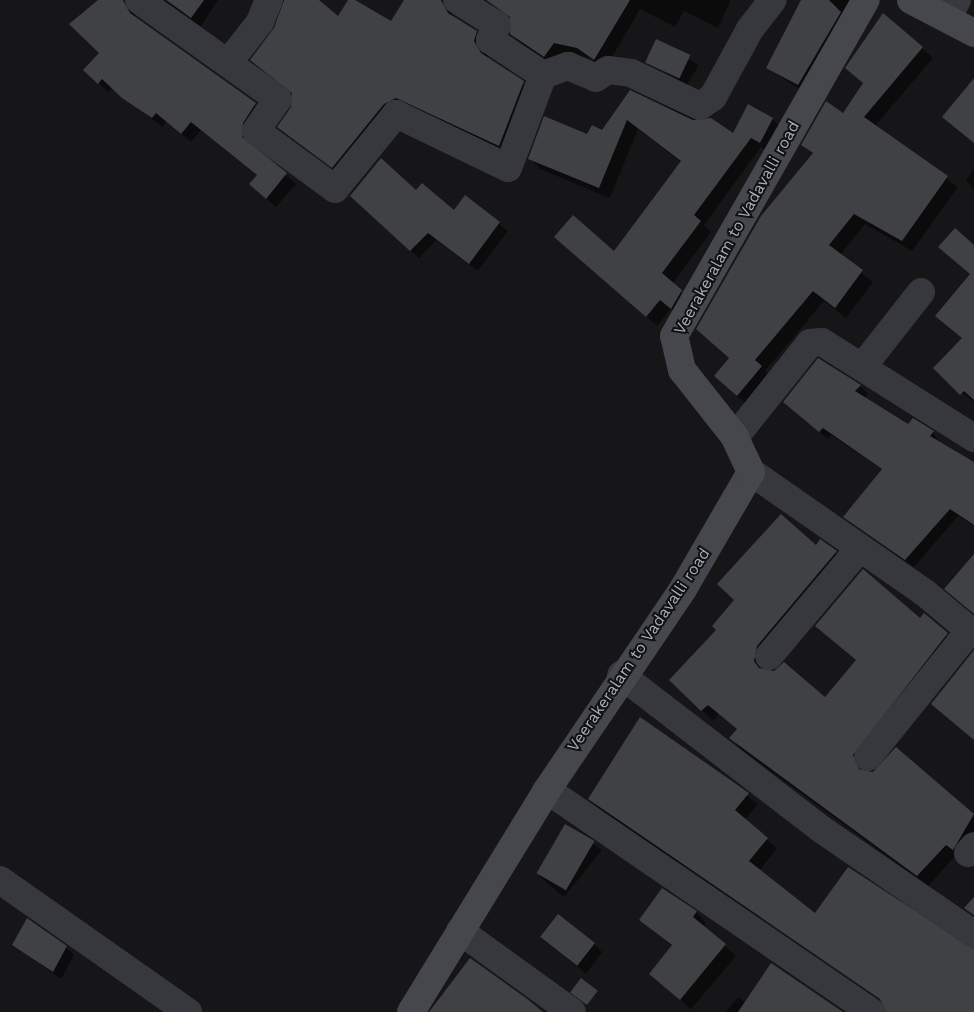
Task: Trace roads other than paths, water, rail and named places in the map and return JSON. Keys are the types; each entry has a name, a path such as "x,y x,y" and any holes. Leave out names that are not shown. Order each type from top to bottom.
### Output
{"street":[{"path":"139,0 278,99 256,131 335,189 396,114 508,168 543,75 568,66 596,78 608,70 631,73 700,106 713,97 750,29 772,0"},
{"path":"228,63 260,22 269,0"},
{"path":"458,0 497,25 490,40 543,75"},
{"name":"Veerakeralam to Vadavalli road","path":"411,1012 620,675 683,589 751,472 735,436 682,370 674,336 866,0"},
{"path":"911,0 952,9 974,33"},
{"path":"863,366 921,292"},
{"path":"735,436 810,343 822,342 863,366 974,438"},
{"path":"751,472 860,548 972,632 868,757"},
{"path":"769,656 860,548"},
{"path":"620,675 821,829 974,934"},
{"path":"547,790 837,1003 871,1012"},
{"path":"0,880 188,1012"},
{"path":"460,931 572,1012"}]}
